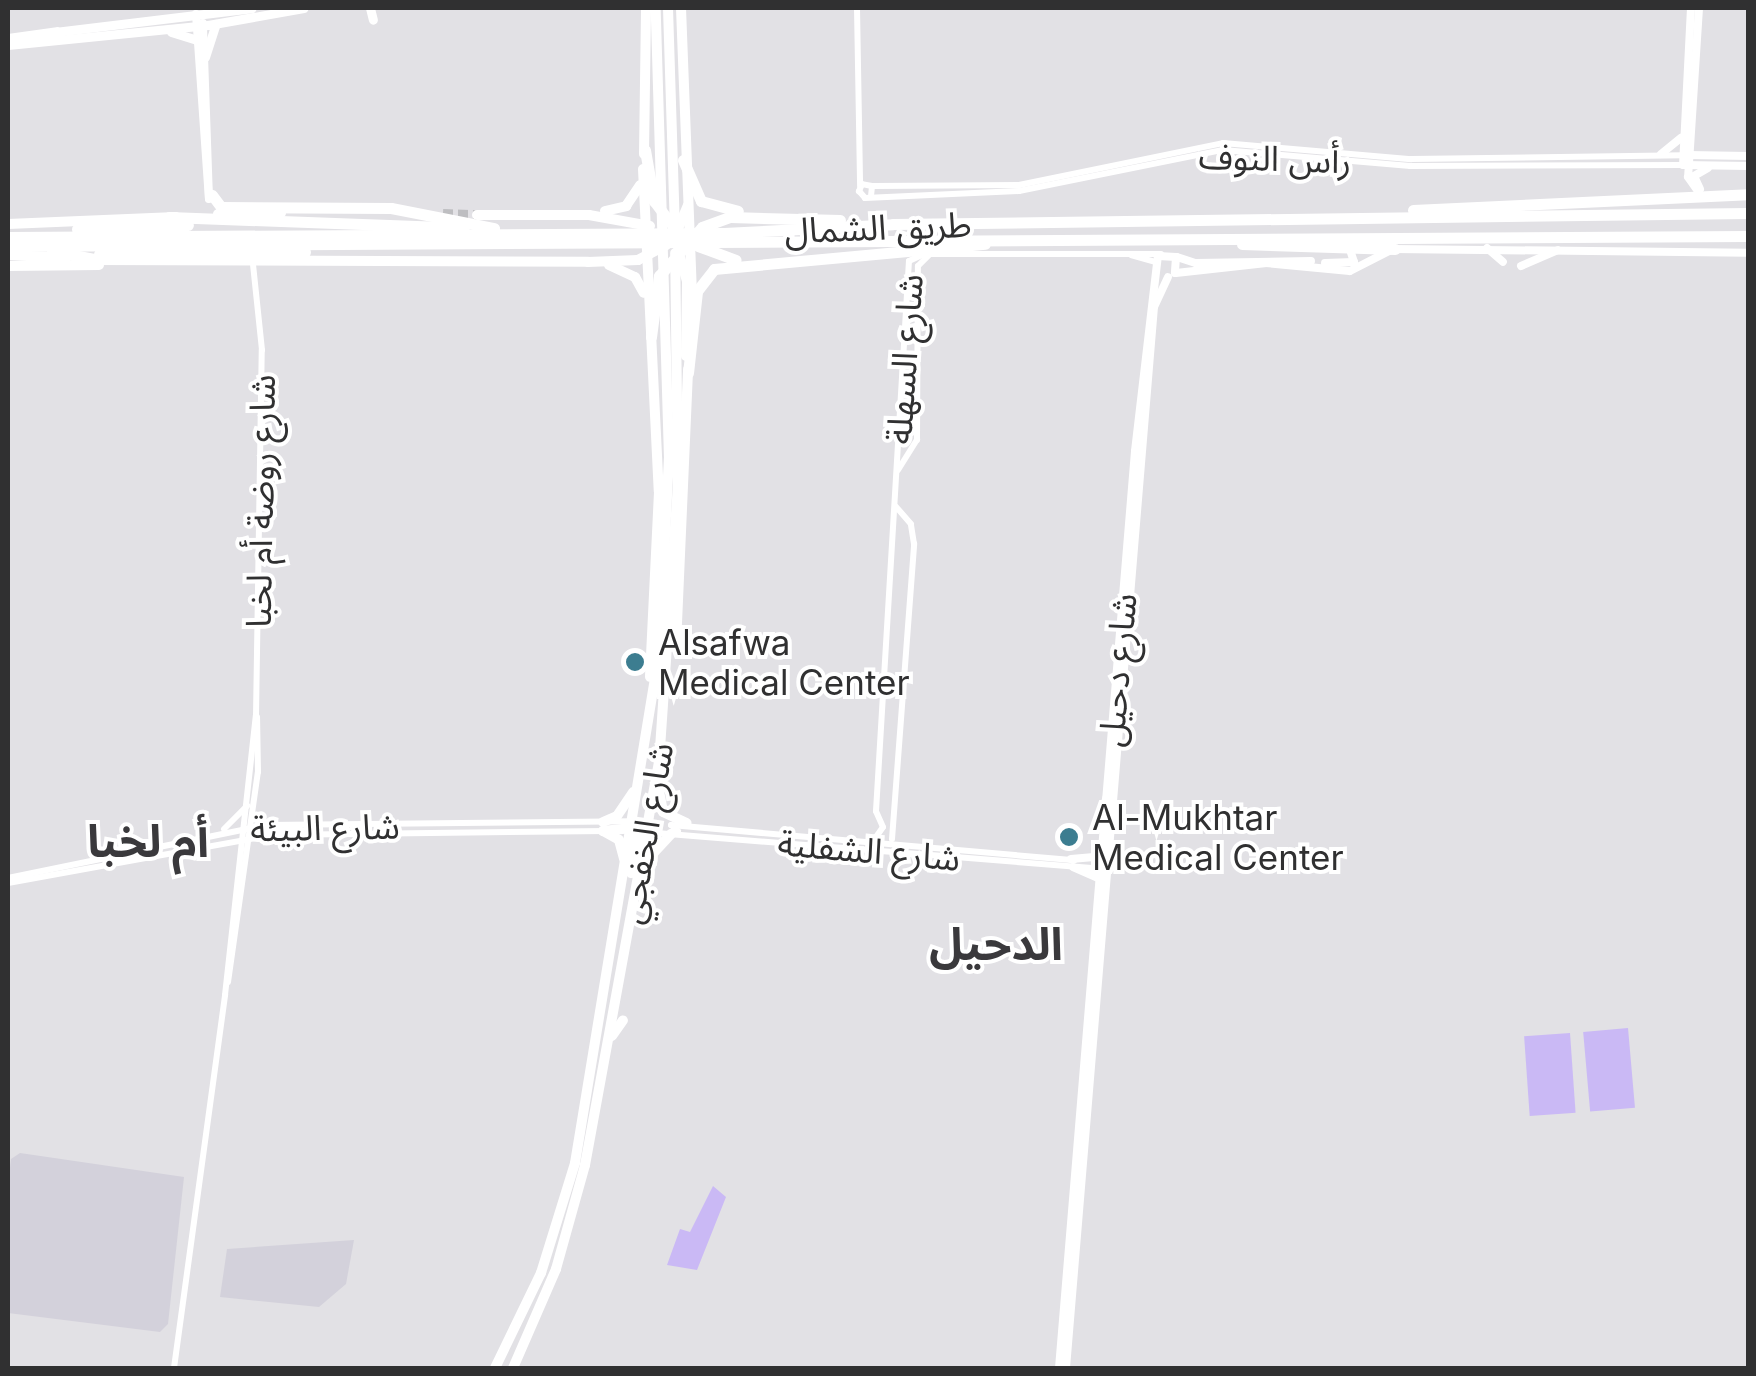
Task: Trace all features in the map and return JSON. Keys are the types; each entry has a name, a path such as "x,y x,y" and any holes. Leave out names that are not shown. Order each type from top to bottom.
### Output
{"highway":[{"name":"شارع الخفجي","path":"513,1368 536,1320 575,1206 639,872 642,774 659,654 678,376 661,164 656,8"},
{"path":"668,8 678,160 688,205 690,240 678,376"},
{"path":"645,150 661,184 676,180 684,8"},
{"path":"644,10 644,223 658,532 651,712"},
{"path":"8,39 57,32"},
{"path":"645,150 654,201 686,272 686,318 678,376"},
{"name":"شارع الخفجي","path":"497,1366 532,1294 576,1163 625,868 659,762 668,676 680,626 678,160"},
{"path":"678,160 703,203 757,215"},
{"path":"589,215 631,202 643,169"},
{"path":"212,194 221,207 391,208 597,228 620,238"},
{"path":"1370,216 1450,205 1748,202"},
{"name":"طريق الشمال","path":"723,239 1064,223 1748,202"},
{"path":"651,337 655,286 688,205"},
{"path":"8,231 168,217 411,214"},
{"path":"168,217 488,220 589,215 644,223 674,241"},
{"path":"588,262 624,256 635,241 627,223 589,215"},
{"path":"730,260 712,249 713,232 757,215"},
{"path":"690,240 720,219 757,215 1064,223"},
{"path":"232,226 266,220"},
{"path":"246,234 330,225"},
{"path":"8,231 420,226"},
{"name":"طريق الشمال","path":"8,231 723,239 1746,236"},
{"name":"طريق الشمال","path":"8,246 27,256 521,246 620,238"},
{"path":"8,261 27,256 588,262 645,258 674,241 690,240 730,260 775,260 1044,238"},
{"path":"1234,239 1254,246 1396,249"},
{"path":"8,261 521,246"},
{"path":"287,259 356,251"},
{"path":"27,256 70,266 420,260"},
{"path":"678,376 696,297 705,275 775,260"},
{"path":"588,262 632,274 649,307"},
{"path":"653,377 656,311 664,290 681,293 686,318"},
{"path":"652,514 658,532"},
{"path":"616,994 614,969 639,827 659,654"},
{"path":"664,724 674,700"},
{"path":"659,762 661,809 687,823"},
{"path":"603,826 628,805 642,774"},
{"path":"603,826 639,827"},
{"path":"603,826 621,843 625,868"},
{"path":"639,872 671,834"},
{"path":"634,900 642,912"},
{"path":"609,1041 623,1020"},
{"path":"536,1320 538,1340"}],"main road":[{"path":"218,8 254,8"},
{"path":"57,32 254,8"},
{"path":"159,31 197,16 216,24 304,8"},
{"path":"370,8 372,20"},
{"path":"1691,8 1686,160 1689,184 1699,193 1748,202"},
{"path":"1661,154 1676,146 1688,125 1699,8"},
{"path":"122,33 237,9"},
{"path":"197,16 205,57 212,194 206,198 204,189 197,16"},
{"path":"205,57 216,24"},
{"path":"8,39 159,31 197,40"},
{"path":"1688,125 1697,144 1720,155"},
{"path":"1686,160 1748,156"},
{"path":"1686,160 1748,166"},
{"path":"1720,166 1698,172 1697,187 1748,202"},
{"path":"1157,262 1176,257 1192,263 1268,257 1357,264 1362,254 1358,247"},
{"path":"1482,247 1503,262"},
{"path":"1330,264 1352,263 1356,256 1331,248"},
{"path":"1521,266 1562,248"},
{"path":"1157,262 1172,275 1238,265 1350,271 1396,249 1748,253"},
{"name":"شارع دحيل","path":"1060,1365 1104,865 1118,752 1143,382 1156,296 1172,275 1176,257"},
{"name":"شارع دحيل","path":"1060,1365 1088,998 1104,865 1107,784 1157,262"},
{"path":"1153,326 1168,282 1238,265"},
{"path":"1143,382 1155,388"},
{"path":"1118,614 1126,568"},
{"path":"1118,752 1126,724"},
{"path":"1104,770 1107,784"},
{"path":"1068,864 1094,857 1102,846"},
{"path":"1068,864 1100,879"},
{"path":"1094,908 1099,895"},
{"path":"1089,961 1096,932"},
{"path":"1085,1018 1088,1030"},
{"path":"1080,1131 1091,1150"}],"street":[{"path":"858,9 863,168 860,186 861,196 871,196 871,184 863,168"},
{"name":"رأس النوف","path":"860,186 1019,184 1222,143 1411,159 1661,154 1686,160"},
{"name":"رأس النوف","path":"871,196 1023,190 1223,150 1410,166 1686,160"},
{"name":"طريق الشمال","path":"930,255 1065,254 1157,262"},
{"name":"شارع السهلة","path":"883,824 876,811 896,548 894,505 903,303 910,258 930,255"},
{"name":"شارع السهلة","path":"897,473 917,440 921,307 918,266 930,255"},
{"name":"شارع روضة أم لخبا","path":"253,264 260,287"},
{"name":"شارع روضة أم لخبا","path":"247,832 253,813 256,716 260,287 267,264"},
{"path":"903,303 921,307"},
{"path":"900,377 912,385 919,378"},
{"name":"شارع السهلة","path":"894,505 911,524 914,552 893,820 895,839"},
{"path":"896,548 904,556 914,552"},
{"path":"895,563 904,559 913,569"},
{"name":"شارع روضة أم لخبا","path":"174,1368 244,856 256,716"},
{"path":"218,831 248,803"},
{"path":"253,813 267,825"},
{"path":"873,837 883,824 893,820"},
{"path":"687,823 670,829 704,836"},
{"name":"شارع الشفلية","path":"687,823 1044,857 1068,864"},
{"name":"شارع البيئة","path":"8,880 220,841 267,825 603,826"},
{"path":"159,853 247,832 340,825"},
{"name":"شارع البيئة","path":"8,880 218,831 264,835 603,826"},
{"name":"شارع الشفلية","path":"639,827 671,834 1104,865"},
{"path":"220,841 244,856 264,835"},
{"name":"شارع الشفلية","path":"840,838 895,839 924,846"},
{"path":"748,840 764,849"},
{"path":"1023,851 1044,857"},
{"path":"1052,871 1068,864"}],"shaded area":[{"path":"1628,1028 1635,1108 1590,1112 1583,1032"},
{"path":"1570,1033 1576,1113 1530,1116 1524,1036"},
{"path":"20,1153 184,1177 168,1324 160,1332 8,1313 8,1184 11,1159"},
{"path":"713,1186 726,1197 697,1270 667,1265 680,1229 690,1232"},
{"path":"354,1240 346,1284 319,1307 220,1297 227,1249"}],"tunnel":[{"path":"443,214 477,215"}],"place":[{"name":"Alsafwa Medical Center","path":"635,662"},
{"name":"Al-Mukhtar Medical Center","path":"1069,837"}],"district":[{"name":"أم لخبا","path":"148,841"},
{"name":"الدحيل","path":"996,944"}]}
